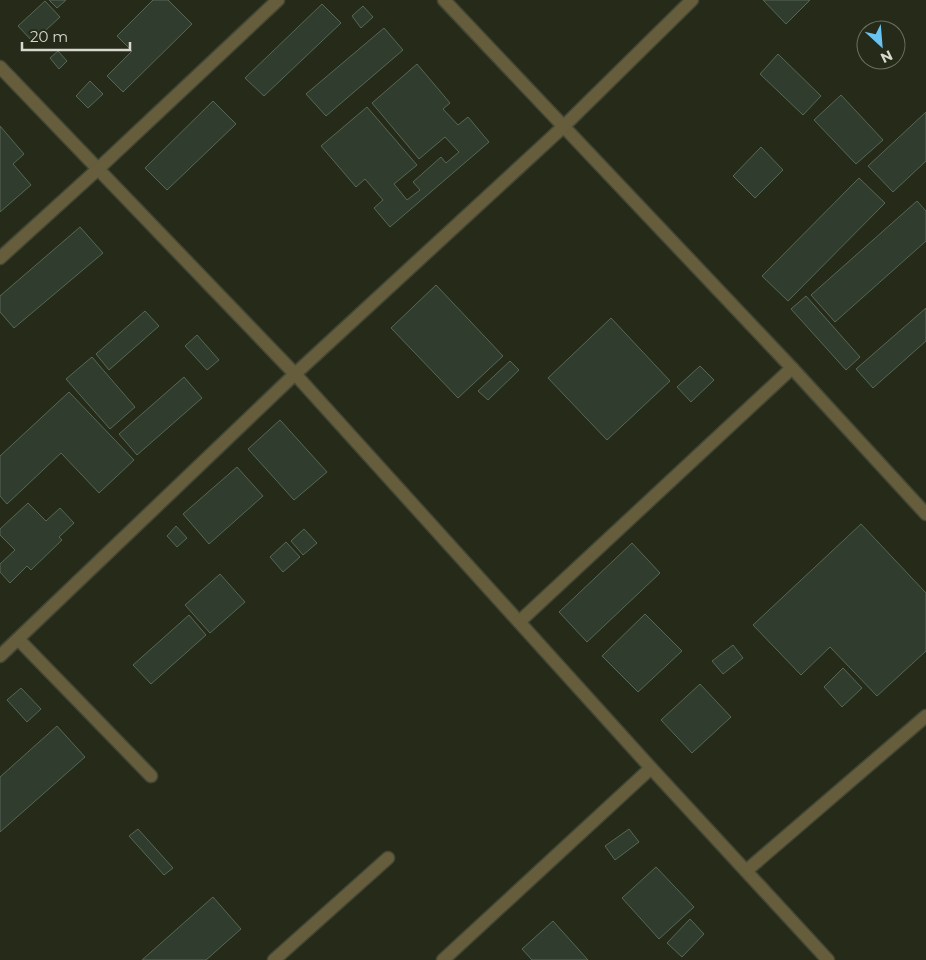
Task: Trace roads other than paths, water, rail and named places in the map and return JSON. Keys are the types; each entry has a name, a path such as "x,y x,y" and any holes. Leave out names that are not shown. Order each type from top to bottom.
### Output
{"street":[{"path":"0,258 278,0"},
{"path":"444,0 792,368 926,514"},
{"path":"0,656 295,374 563,127 692,0"},
{"path":"0,67 295,374 650,768 828,960"},
{"path":"519,622 792,368"},
{"path":"18,638 151,776"},
{"path":"746,871 926,716"},
{"path":"443,960 650,768"},
{"path":"274,960 388,858"}]}
